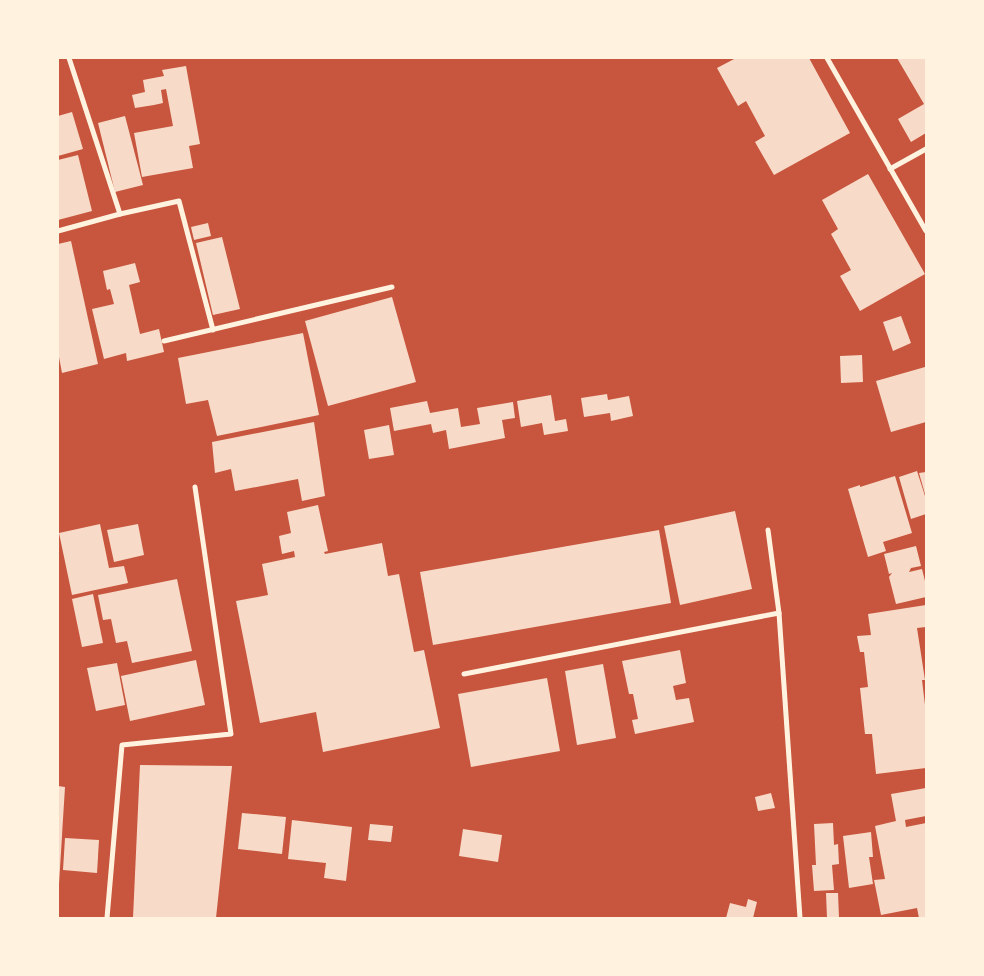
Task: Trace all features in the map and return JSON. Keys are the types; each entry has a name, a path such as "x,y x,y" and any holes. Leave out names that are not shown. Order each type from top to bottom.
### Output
{"street":[{"path":"69,58 120,214"},
{"path":"827,58 926,231"},
{"path":"890,169 926,149"},
{"path":"58,231 120,214 179,201 213,330"},
{"path":"164,341 392,287"},
{"path":"107,918 122,745 231,734 195,487"},
{"path":"768,530 779,613 800,918"},
{"path":"464,674 779,613"}],"building":[{"path":"736,58 809,58 850,133 774,175 755,142 765,136 746,101 738,106 717,68"},
{"path":"897,58 926,58 926,133 911,142 898,119 924,104"},
{"path":"186,66 200,144 189,146 193,168 142,177 134,133 173,126 166,89 161,90 163,103 154,105 135,108 132,95 145,92 143,80 164,76 162,70"},
{"path":"72,112 83,149 58,156 58,116"},
{"path":"125,116 143,185 115,192 98,123"},
{"path":"78,155 92,211 58,220 58,160"},
{"path":"868,174 925,274 860,311 840,276 851,270 831,234 838,229 822,200"},
{"path":"208,223 211,236 194,240 191,227"},
{"path":"222,237 240,309 213,315 196,243"},
{"path":"71,241 98,364 62,373 58,352 58,244"},
{"path":"135,263 140,282 129,285 140,334 159,329 164,352 127,361 126,353 104,359 92,309 114,304 110,289 107,290 103,271"},
{"path":"392,297 416,382 328,406 305,321"},
{"path":"901,316 911,343 893,351 883,322"},
{"path":"303,333 319,415 217,436 208,400 186,404 178,358"},
{"path":"862,355 863,382 841,383 840,356"},
{"path":"925,367 926,422 891,432 876,381"},
{"path":"607,394 608,400 629,396 633,416 611,421 610,413 584,417 581,398"},
{"path":"551,395 555,421 566,419 568,431 544,435 542,423 521,427 517,401"},
{"path":"427,401 430,413 458,408 461,427 480,424 477,408 513,402 515,418 502,420 505,438 449,449 446,430 433,433 431,424 394,431 390,408"},
{"path":"314,422 325,496 302,501 298,479 235,491 231,469 215,473 212,442"},
{"path":"389,425 394,455 369,459 364,430"},
{"path":"917,471 926,496 926,514 911,519 899,477"},
{"path":"926,472 926,494 925,494 919,473"},
{"path":"895,476 912,533 883,542 886,551 868,557 848,489"},
{"path":"318,505 328,551 324,552 325,554 382,543 388,576 399,574 414,652 424,650 440,728 323,752 316,712 260,723 236,601 268,595 262,564 295,557 294,551 282,554 279,536 291,533 287,512"},
{"path":"735,511 752,589 680,605 664,526"},
{"path":"100,524 109,568 124,566 128,583 72,595 59,533"},
{"path":"138,524 144,555 114,562 107,530"},
{"path":"659,530 671,603 433,645 420,572"},
{"path":"916,546 921,566 911,568 909,572 922,569 926,585 926,597 896,604 889,577 892,573 889,574 884,554"},
{"path":"177,579 192,651 132,663 127,641 116,643 111,619 103,620 98,595"},
{"path":"93,594 103,643 82,647 72,599"},
{"path":"926,605 926,627 917,628 925,680 922,680 926,705 926,768 876,774 872,734 865,734 860,688 868,687 864,652 860,652 857,636 871,635 868,614"},
{"path":"680,650 686,683 673,686 676,700 689,698 694,722 635,734 632,720 638,719 633,694 629,694 622,661"},
{"path":"196,660 205,705 130,721 121,676"},
{"path":"117,663 125,705 96,711 87,668"},
{"path":"603,664 616,738 577,745 565,671"},
{"path":"547,678 560,751 471,767 458,694"},
{"path":"140,765 232,766 216,918 133,918"},
{"path":"58,786 65,787 59,884 58,884"},
{"path":"926,788 926,816 905,820 906,827 926,823 926,918 919,918 917,908 881,915 874,880 885,879 875,826 896,821 891,794"},
{"path":"771,793 775,808 758,811 755,797"},
{"path":"242,813 286,817 282,854 238,849"},
{"path":"292,820 352,827 346,881 324,878 326,863 288,859"},
{"path":"833,823 834,845 838,844 839,864 832,865 834,890 814,891 812,865 816,865 814,824"},
{"path":"370,824 393,826 391,842 368,840"},
{"path":"463,829 502,835 498,862 459,856"},
{"path":"871,832 873,857 869,857 873,884 849,888 843,836"},
{"path":"65,838 99,840 97,873 63,870"},
{"path":"826,893 838,893 839,918 827,918"},
{"path":"748,899 757,902 753,918 726,918 730,903 746,907"}]}
